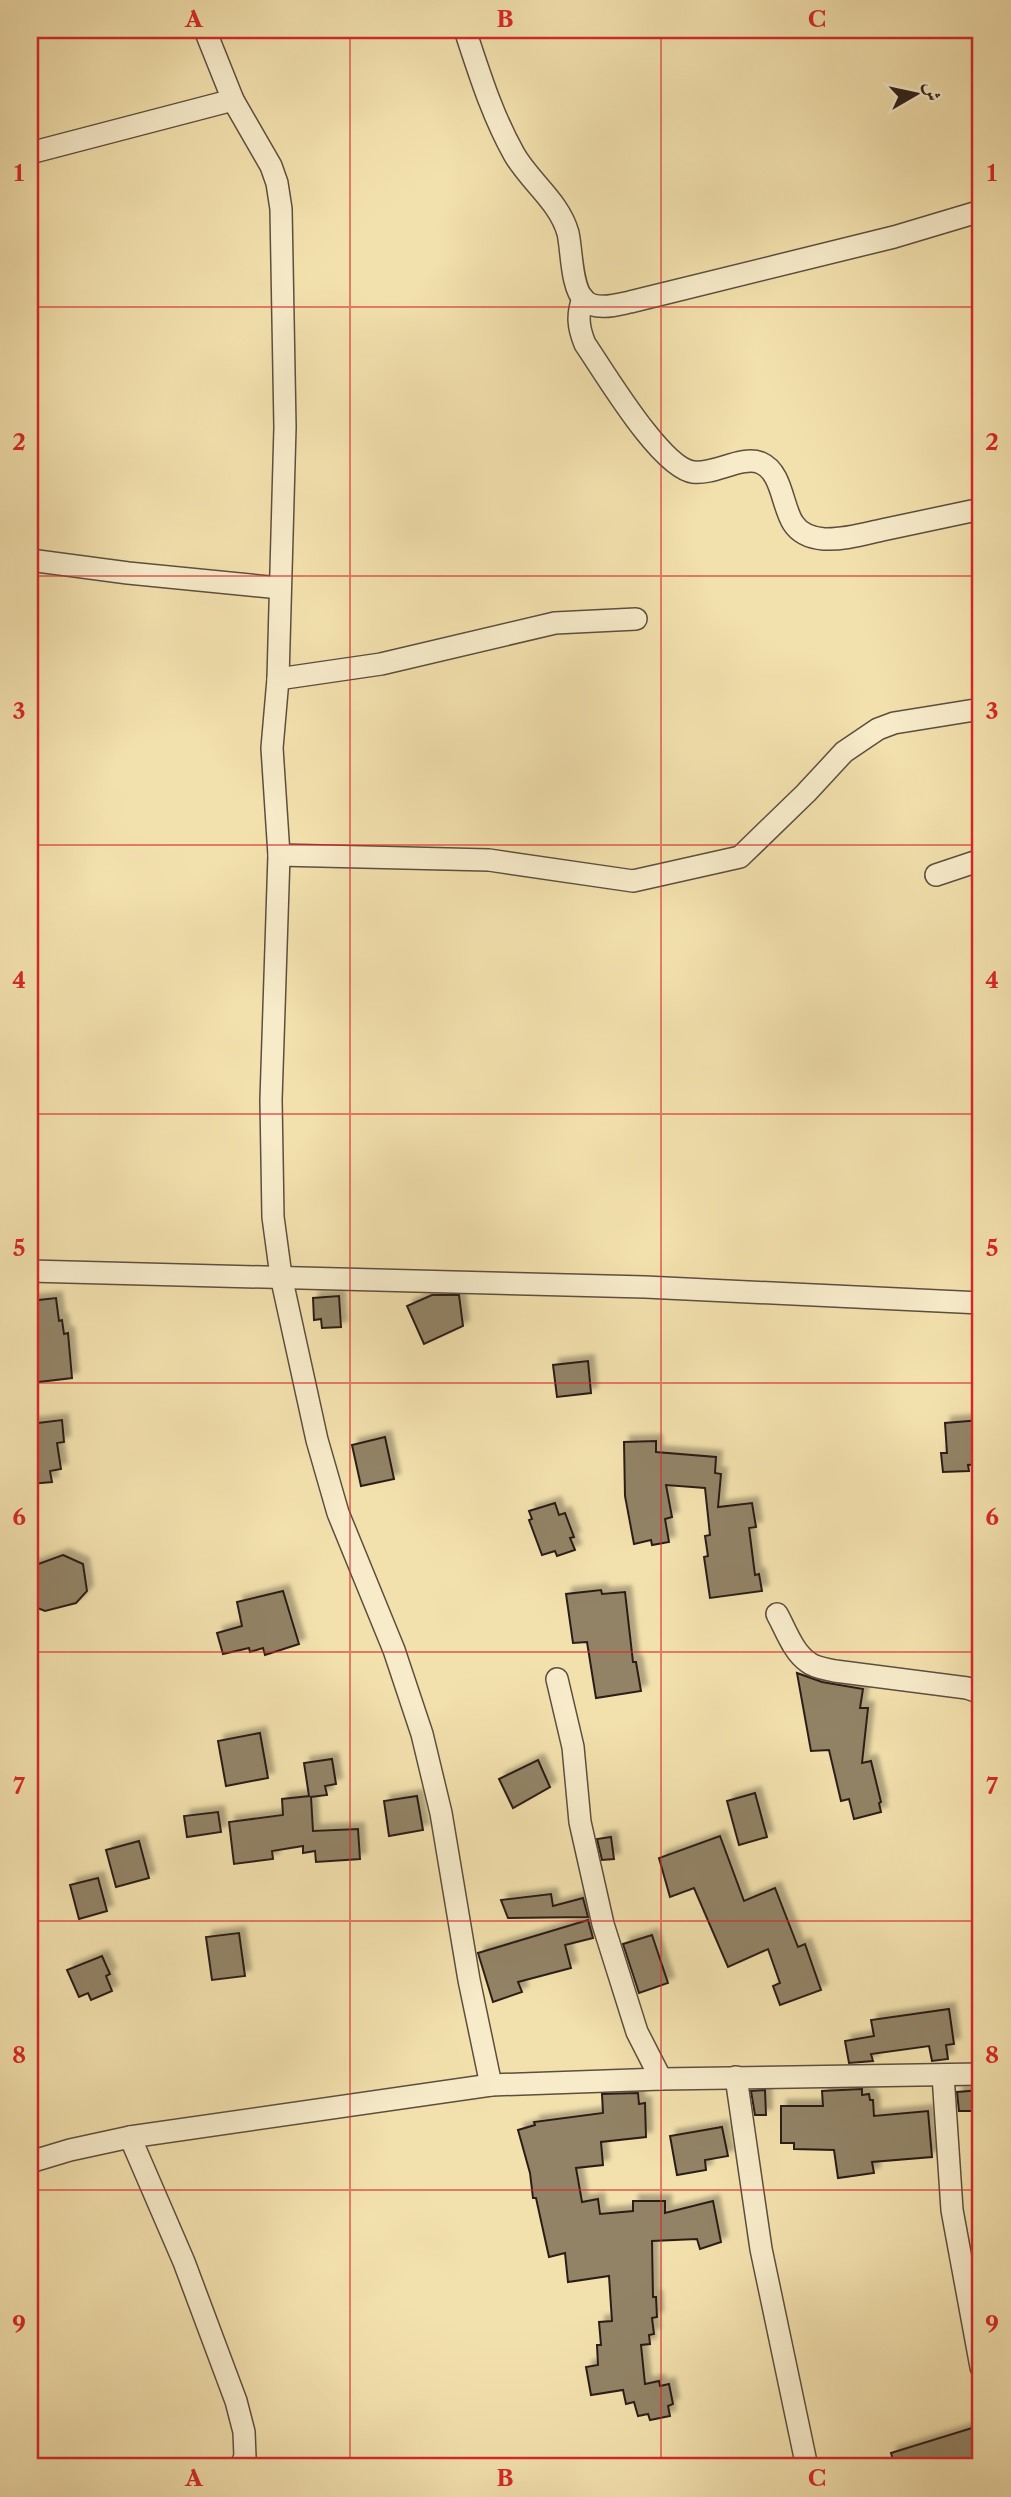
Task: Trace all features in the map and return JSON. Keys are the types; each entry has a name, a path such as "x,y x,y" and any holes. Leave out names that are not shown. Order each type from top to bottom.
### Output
{"street":[{"path":"205,30 233,100 271,166 281,209 285,427 278,679 272,748 279,855 271,1157 273,1217 281,1276 317,1440 338,1513 394,1650 422,1734 441,1813 469,1980 491,2085"},
{"path":"465,30 485,89 514,156 547,196 567,231 576,281 583,298 593,305 608,306 630,302 894,237 981,211"},
{"path":"30,153 233,100"},
{"path":"583,298 578,313 579,330 585,344 656,446 682,469 703,472 748,461 760,462 774,476 789,517 797,529 808,536 821,539 857,535 981,509"},
{"path":"30,560 280,588"},
{"path":"278,679 382,664 555,623 636,619"},
{"path":"279,855 489,860 634,881 740,857 844,752 878,729 894,723 981,709"},
{"path":"936,875 981,860"},
{"path":"30,1271 645,1287 981,1303"},
{"path":"777,1614 800,1654 807,1662 816,1666 835,1671 967,1688 981,1693"},
{"path":"557,1679 573,1747 580,1822 603,1924 637,2032 661,2079"},
{"path":"30,2162 130,2137 491,2085 736,2077 981,2074"},
{"path":"943,2075 952,2210 981,2367"},
{"path":"736,2077 761,2249 807,2467"},
{"path":"130,2137 184,2262 236,2400 244,2432 245,2457 240,2467"}],"building":[{"path":"432,1295 459,1295 463,1326 424,1344 407,1306"},
{"path":"339,1296 341,1327 322,1328 321,1319 314,1320 313,1298"},
{"path":"56,1298 59,1321 62,1320 64,1334 68,1333 72,1378 30,1383 30,1301"},
{"path":"588,1361 591,1393 557,1397 553,1365"},
{"path":"62,1420 64,1442 57,1443 61,1469 50,1471 52,1482 30,1484 30,1424"},
{"path":"981,1420 981,1464 968,1465 969,1471 943,1472 941,1453 947,1453 945,1423"},
{"path":"385,1437 394,1479 361,1486 352,1445"},
{"path":"656,1441 656,1452 716,1457 715,1473 721,1474 718,1507 752,1503 756,1527 749,1528 755,1575 759,1574 762,1591 710,1598 704,1557 708,1556 705,1536 710,1535 705,1488 666,1485 672,1517 665,1519 669,1542 652,1545 651,1540 634,1544 625,1496 624,1442"},
{"path":"555,1503 559,1515 565,1513 574,1537 570,1538 575,1550 557,1556 555,1551 542,1555 529,1520 532,1519 529,1511"},
{"path":"63,1555 83,1564 87,1591 76,1603 45,1611 30,1605 30,1567"},
{"path":"601,1590 602,1594 625,1592 633,1662 636,1662 641,1691 596,1698 587,1642 573,1643 566,1594"},
{"path":"283,1591 299,1644 265,1655 263,1648 223,1654 217,1633 242,1626 237,1602"},
{"path":"797,1673 822,1682 863,1689 860,1708 868,1708 862,1763 871,1761 881,1812 854,1819 849,1799 841,1801 829,1750 811,1751"},
{"path":"260,1733 268,1778 226,1786 218,1741"},
{"path":"332,1759 336,1784 325,1786 327,1795 311,1797 313,1831 358,1829 360,1859 316,1862 315,1851 303,1853 303,1846 272,1851 273,1859 234,1864 229,1822 283,1815 282,1799 309,1796 304,1763"},
{"path":"538,1760 550,1787 513,1808 499,1779"},
{"path":"755,1793 767,1837 739,1845 727,1801"},
{"path":"417,1796 423,1830 389,1836 384,1801"},
{"path":"218,1812 221,1832 187,1837 184,1816"},
{"path":"720,1836 744,1901 775,1888 798,1947 805,1944 821,1990 780,2005 773,1986 780,1983 768,1949 728,1967 694,1888 670,1897 659,1858"},
{"path":"611,1837 614,1859 602,1860 597,1839"},
{"path":"139,1841 149,1878 116,1887 106,1850"},
{"path":"98,1878 107,1911 79,1919 70,1885"},
{"path":"551,1894 553,1906 583,1898 588,1917 508,1918 501,1900"},
{"path":"588,1920 593,1938 565,1945 571,1968 518,1982 522,1992 493,2002 478,1953"},
{"path":"239,1933 245,1976 212,1980 206,1937"},
{"path":"652,1935 668,1983 639,1993 623,1944"},
{"path":"102,1956 110,1974 106,1976 112,1991 91,2000 88,1993 79,1997 67,1970"},
{"path":"949,2009 954,2044 946,2045 948,2059 932,2061 929,2046 871,2054 873,2061 849,2063 845,2041 874,2036 871,2020"},
{"path":"862,2089 862,2095 869,2094 870,2100 873,2100 874,2116 928,2111 932,2157 872,2162 874,2173 838,2178 834,2150 794,2149 794,2143 781,2143 781,2106 823,2106 822,2091"},
{"path":"765,2090 766,2115 755,2115 751,2091"},
{"path":"981,2090 981,2111 959,2111 957,2092"},
{"path":"638,2093 639,2104 645,2103 646,2137 601,2142 603,2165 576,2168 582,2202 598,2199 600,2214 633,2211 633,2201 665,2201 665,2213 713,2201 721,2242 700,2249 697,2239 652,2241 653,2297 656,2297 657,2317 652,2318 654,2334 649,2335 650,2344 641,2345 645,2384 659,2381 660,2386 669,2384 673,2404 668,2406 670,2416 650,2420 648,2414 638,2416 634,2402 626,2404 623,2390 591,2395 586,2367 598,2365 597,2345 601,2345 599,2322 612,2321 609,2276 568,2282 565,2253 549,2257 518,2130 535,2125 534,2122 603,2113 602,2094"},
{"path":"722,2127 728,2156 705,2160 706,2170 677,2175 670,2136"},
{"path":"972,2428 981,2455 981,2467 895,2467 891,2453"}]}
